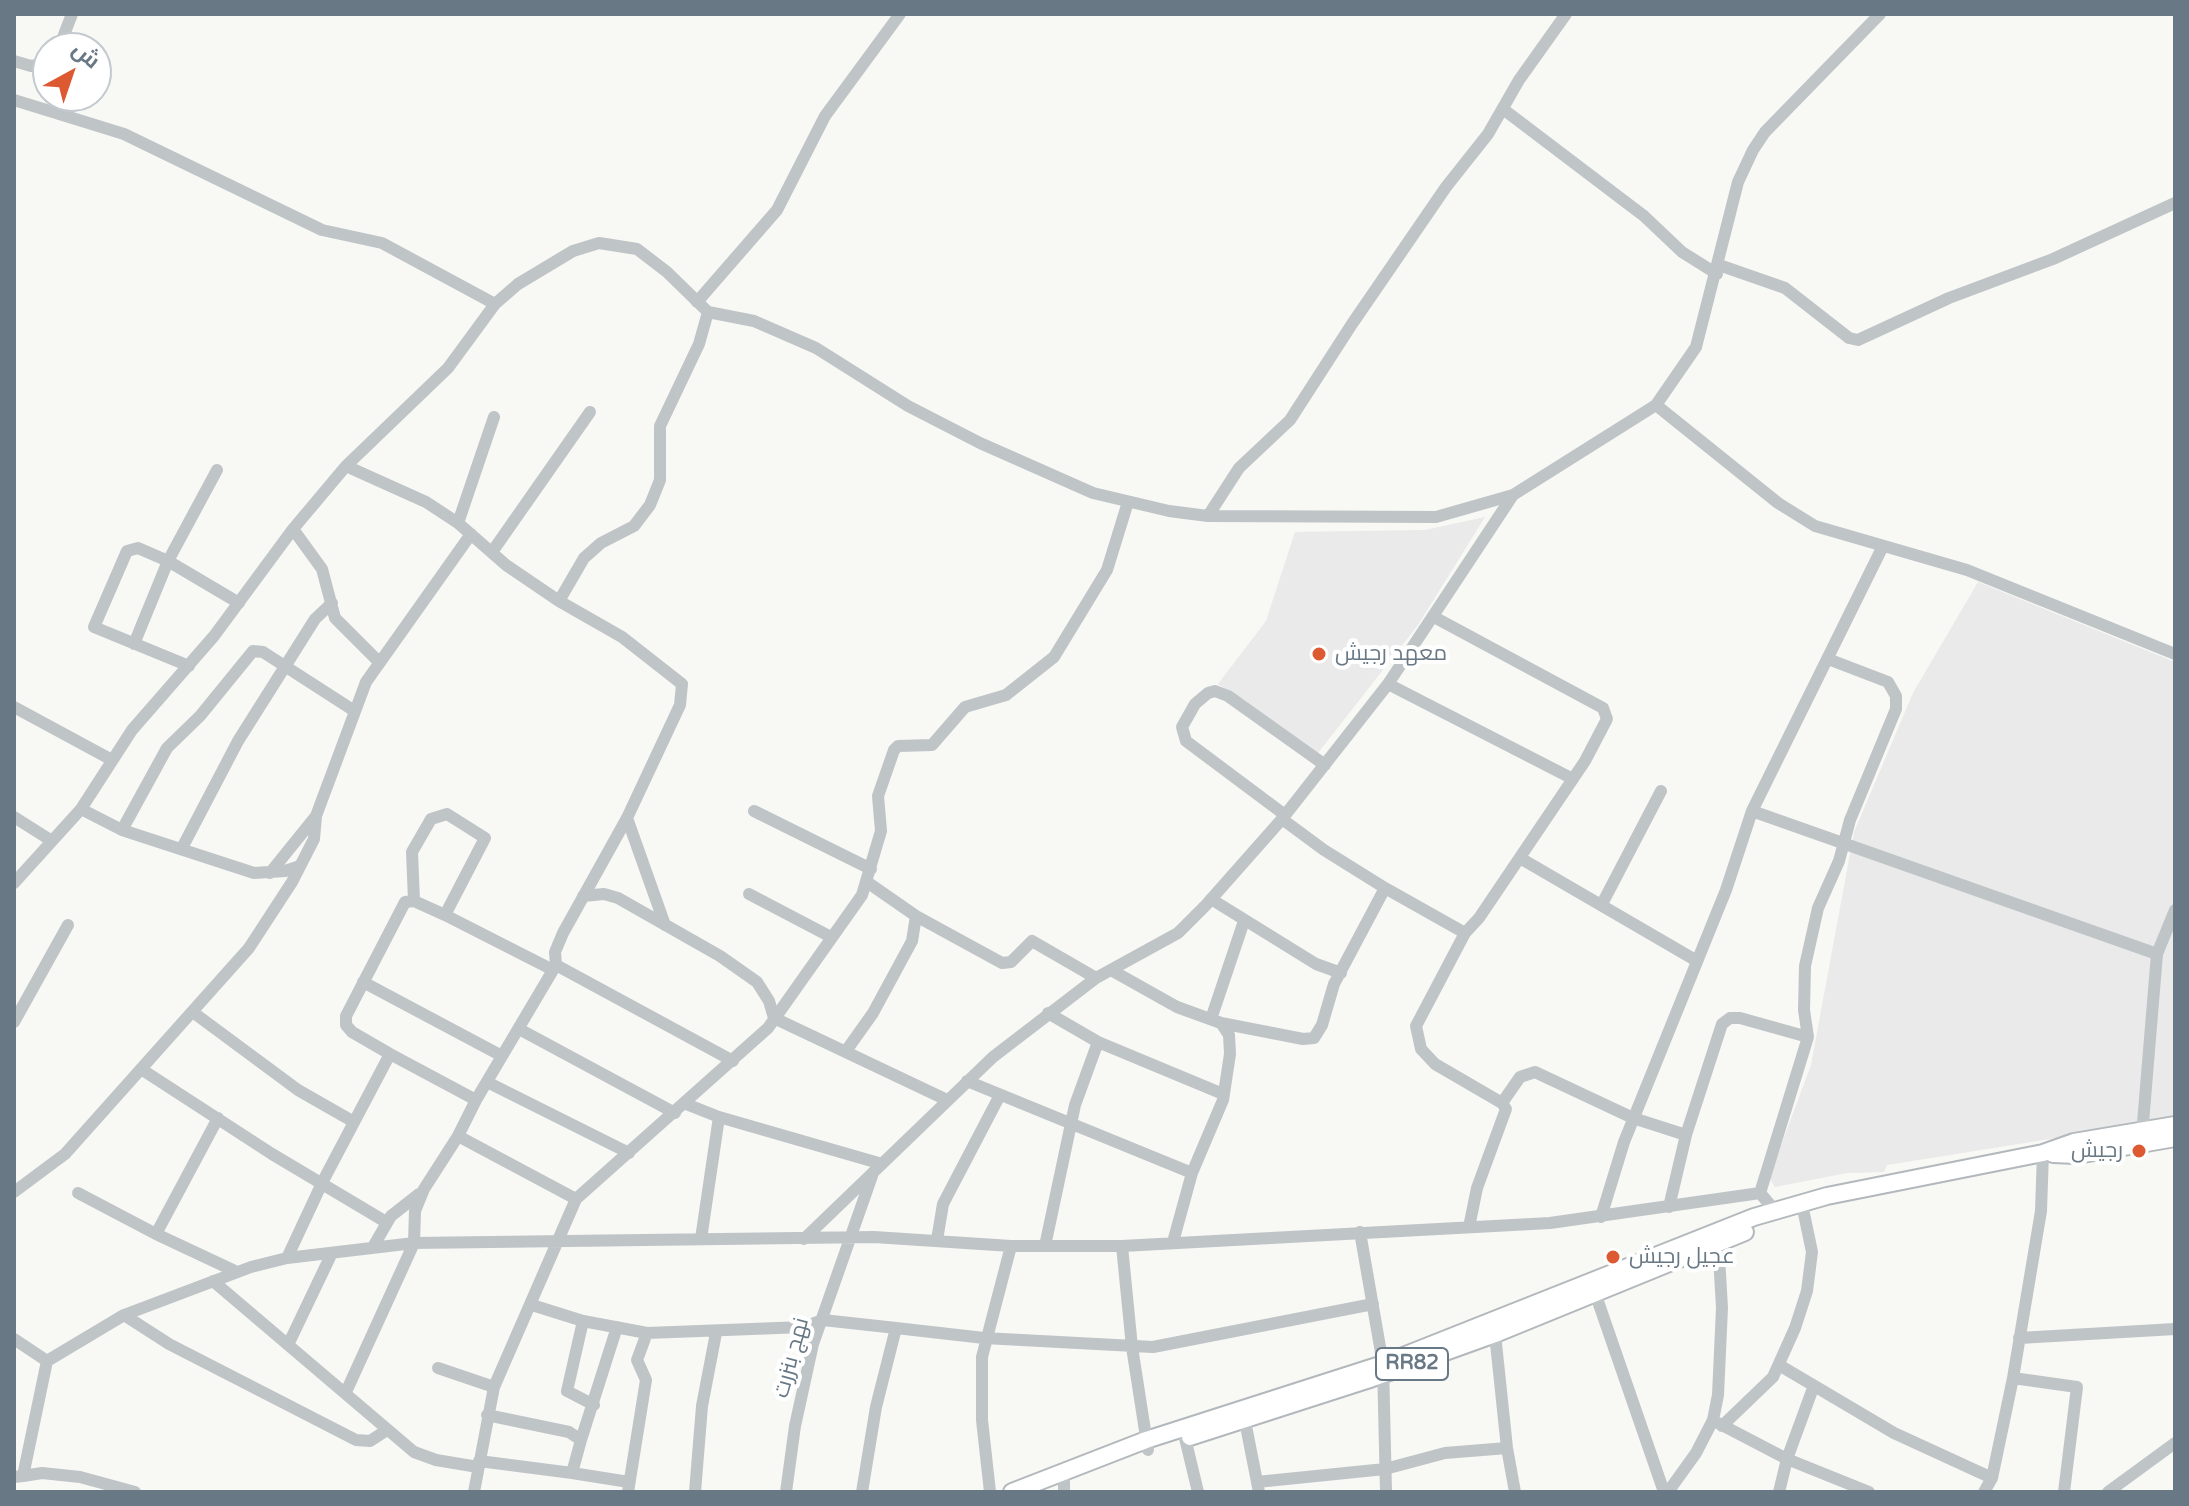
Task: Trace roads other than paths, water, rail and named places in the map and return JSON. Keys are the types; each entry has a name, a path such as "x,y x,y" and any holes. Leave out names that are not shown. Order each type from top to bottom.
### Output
{"main road":[{"name":"RR82","path":"2142,1136 2175,1125"},
{"name":"RR82","path":"1012,1492 1147,1445 1495,1334 1638,1270 1759,1226 1777,1213 1802,1204 2043,1153 2074,1142 2142,1136 2175,1138"},
{"name":"RR82","path":"1038,1492 1064,1486 1147,1445 1245,1421 1594,1289"}],"street":[{"path":"697,302 777,210 825,116 900,14"},
{"path":"1208,516 1239,468 1290,420 1352,324 1566,14"},
{"path":"14,883 81,809 150,707 189,666 293,529 346,466 448,368 495,304 541,269 576,249 599,243 625,245 645,254 708,312 754,321 816,348 908,406 980,443 1093,493 1208,516 1436,517 1485,506 1513,495 1656,405 1696,347 1738,182 1753,150 1765,132 1880,14"},
{"path":"14,100 124,134 322,230 382,243 495,304"},
{"path":"1503,109 1627,202 1682,252 1718,269 1785,288 1849,338 1858,340 1949,298 2053,259 2175,203"},
{"path":"559,601 584,558 601,543 634,526 650,505 660,480 660,426 694,357 708,312"},
{"path":"1656,405 1796,515 1815,526 1967,570 2175,654"},
{"path":"492,552 590,412"},
{"path":"458,523 494,417"},
{"path":"346,466 403,489 458,523 559,601 622,637 682,684 680,705 627,818 558,944 555,968 424,1189 415,1211 414,1243 346,1392"},
{"path":"134,644 168,561 217,470"},
{"path":"804,1239 967,1081 1048,1013 1096,978 1178,933 1211,899 1284,817 1388,684 1513,495"},
{"path":"474,1492 494,1387 576,1199 733,1061 774,1018 867,882 881,831 878,796 894,750 898,746 932,745 965,707 1006,695 1045,667 1101,581 1128,502"},
{"path":"293,529 322,569 338,623 378,661"},
{"path":"14,1192 65,1154 249,948 300,866 315,835 316,816 353,710 378,661 471,534"},
{"path":"1601,1217 1633,1118 1726,890 1752,811 1883,546"},
{"path":"189,666 101,633 94,627 129,549 138,548 168,561 239,603"},
{"path":"182,848 238,741 315,619 332,603"},
{"path":"1434,617 1607,712 1607,719 1573,779 1465,933 1418,1017 1417,1040 1435,1064 1502,1103"},
{"path":"122,830 167,748 200,716 248,654 261,651 353,710"},
{"path":"1760,1193 1808,1037 1804,1010 1807,950 1821,896 1839,861 1896,709 1896,696 1888,682 1828,659"},
{"path":"1388,684 1573,779"},
{"path":"1325,765 1228,696 1215,691 1195,704 1182,727 1186,741 1194,751 1324,850 1465,933"},
{"path":"14,707 112,760"},
{"path":"1602,904 1661,791"},
{"path":"81,809 122,830 254,873 270,873 300,866"},
{"path":"754,811 871,869"},
{"path":"1752,811 2157,954"},
{"path":"414,901 412,852 431,819 447,814 485,838 445,915"},
{"path":"270,873 316,816"},
{"path":"14,817 52,841"},
{"path":"627,818 665,925"},
{"path":"1520,858 1697,961"},
{"path":"867,882 916,916 1002,963 1011,962 1032,941 1096,978"},
{"path":"1111,970 1177,1007 1216,1021 1303,1039 1314,1038 1341,973 1385,888"},
{"path":"749,894 831,937"},
{"path":"583,896 614,896 757,982 769,1001 774,1018 947,1100"},
{"path":"1211,899 1316,964 1341,973"},
{"path":"476,1100 390,1054 346,1025 346,1016 405,902 414,901 555,968 733,1061"},
{"path":"2142,1136 2157,954 2175,910"},
{"path":"846,1051 873,1013 912,941 916,916"},
{"path":"1216,1021 1244,921"},
{"path":"14,1022 68,925"},
{"path":"363,982 502,1056"},
{"path":"194,1013 298,1090 354,1122"},
{"path":"1048,1013 1098,1042 1223,1094"},
{"path":"1669,1207 1686,1135 1722,1024 1730,1018 1740,1018 1808,1037"},
{"path":"1173,1242 1192,1173 1209,1139 1223,1094 1231,1042 1216,1021"},
{"path":"519,1029 680,1108 719,1117 878,1168"},
{"path":"1045,1246 1082,1082 1098,1042"},
{"path":"287,1258 323,1181 390,1054"},
{"path":"141,1069 272,1154 323,1181 386,1222"},
{"path":"1469,1227 1477,1188 1505,1119 1502,1103 1520,1077 1535,1072 1633,1118 1686,1135"},
{"path":"967,1081 1192,1173"},
{"path":"487,1082 629,1153"},
{"path":"937,1240 943,1204 1000,1095"},
{"path":"701,1239 719,1117"},
{"path":"156,1234 218,1118"},
{"path":"458,1136 576,1199"},
{"path":"1984,1492 1992,1478 2013,1378 2041,1211 2043,1153"},
{"name":"نهج بنزرت","path":"786,1492 798,1412 813,1344 849,1236 878,1168"},
{"path":"373,1247 386,1222 424,1189"},
{"path":"78,1193 237,1272"},
{"path":"135,1492 110,1489 80,1477 42,1473 18,1476 47,1361 124,1315 237,1272 287,1258 414,1243 558,1239 804,1239 849,1236 1011,1246 1122,1246 1601,1217 1760,1193"},
{"path":"1760,1193 1777,1213"},
{"path":"1666,1492 1718,1423 1765,1386 1779,1365 1807,1291 1812,1252 1802,1204"},
{"path":"1360,1232 1373,1304 1374,1372 1382,1412 1386,1492"},
{"path":"1714,1240 1721,1295 1722,1367 1718,1423"},
{"path":"990,1492 981,1395 984,1338 1011,1246"},
{"path":"1122,1246 1132,1347 1147,1445"},
{"path":"288,1345 331,1255"},
{"path":"213,1281 387,1430 424,1457 572,1473 628,1487 646,1380 637,1360 647,1333"},
{"path":"1594,1289 1666,1492"},
{"path":"532,1305 583,1321 647,1333 716,1333 804,1327 823,1320 984,1338 1153,1347 1373,1304"},
{"path":"124,1315 169,1344 356,1440 370,1441 387,1430"},
{"path":"583,1321 567,1391 594,1405"},
{"path":"572,1473 617,1327"},
{"path":"862,1492 876,1407 896,1328"},
{"path":"2019,1338 2175,1329"},
{"path":"695,1492 702,1406 716,1333"},
{"path":"1495,1334 1507,1448 1515,1492"},
{"path":"14,1339 47,1361"},
{"path":"1779,1365 1813,1388 1894,1433 1992,1478"},
{"path":"438,1368 494,1387"},
{"path":"2013,1378 2077,1387 2064,1492"},
{"path":"1779,1492 1787,1459 1813,1388"},
{"path":"487,1415 569,1432 581,1440"},
{"path":"1245,1421 1258,1487 1385,1469 1445,1453 1507,1448"},
{"path":"1718,1423 1787,1459 1869,1492"},
{"path":"1185,1438 1198,1492"},
{"path":"2108,1492 2175,1443"}],"place":[{"name":"معهد رجيش","path":"1319,654"},
{"name":"رجيش","path":"2139,1151"},
{"name":"عجيل رجيش","path":"1613,1257"}]}
